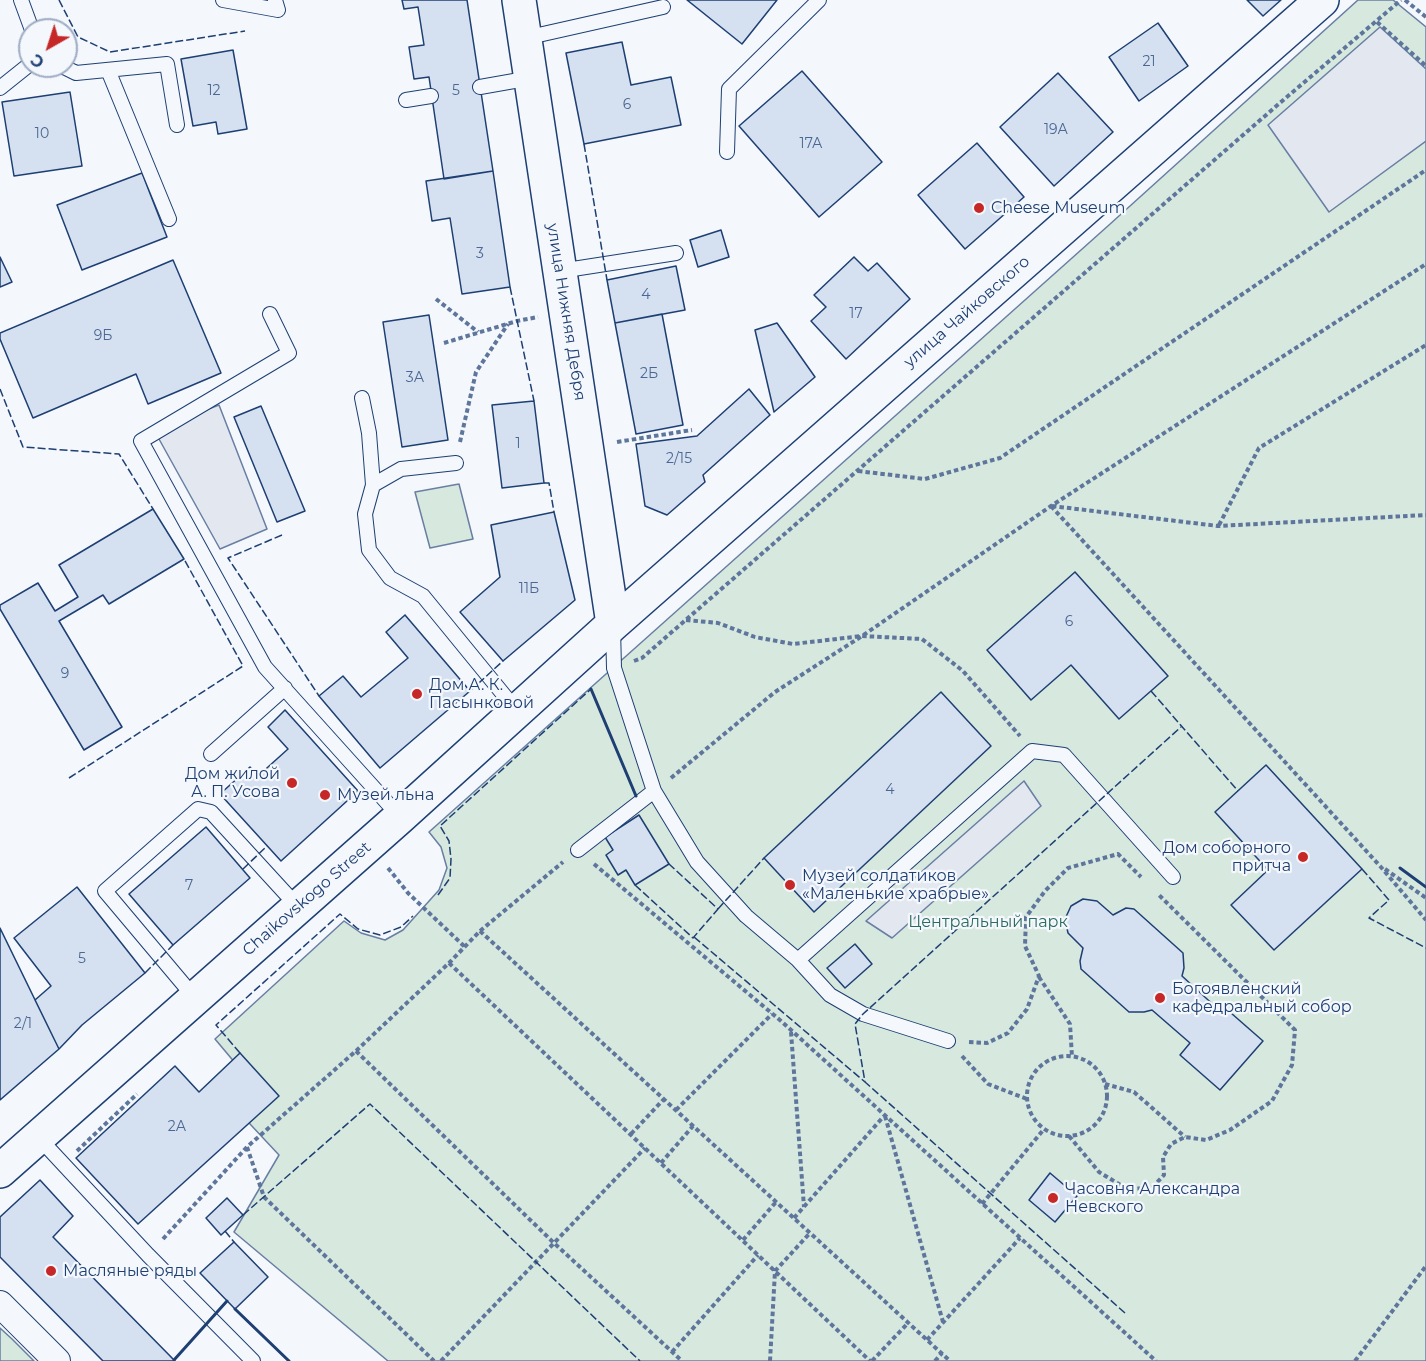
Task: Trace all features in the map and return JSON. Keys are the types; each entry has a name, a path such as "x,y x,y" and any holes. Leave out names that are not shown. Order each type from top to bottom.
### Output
{"main road":[{"name":"улица Нижняя Дебря","path":"519,0 612,624"},
{"name":"улица Чайковского","path":"612,624 1322,0"},
{"name":"Chaikovskogo Street","path":"0,1171 400,817 612,624"}],"street":[{"path":"0,1304 57,1361"}],"lane":[{"path":"21,0 28,18"},
{"path":"223,0 278,10 275,0"},
{"path":"727,152 729,89 819,0"},
{"path":"525,38 663,6"},
{"path":"78,73 167,64 177,124"},
{"path":"108,70 169,219"},
{"path":"0,88 18,74"},
{"path":"480,87 531,78"},
{"path":"406,100 431,96"},
{"path":"560,272 676,253"},
{"path":"270,314 288,353 141,441 265,666 400,817"},
{"path":"362,398 369,433 373,486 365,514 369,550 390,578 423,596 517,711"},
{"path":"373,486 401,469 456,463"},
{"path":"612,624 614,668 654,791 697,862 746,916 798,960 830,995 863,1014 948,1041"},
{"path":"211,754 285,688"},
{"path":"798,960 1032,751 1064,755 1173,877"},
{"path":"578,850 654,791"},
{"path":"195,998 105,891 198,809 211,812 298,907"},
{"path":"38,1137 148,1255 253,1361"}],"path":[{"path":"614,668 642,658 1281,102 1403,0 1426,17"},
{"path":"1377,22 1426,66"},
{"path":"857,471 925,479 1000,458 1426,170"},
{"path":"654,791 775,692 862,636 1051,506 1426,264"},
{"path":"436,299 479,333"},
{"path":"444,343 544,316"},
{"path":"456,463 476,372 508,324"},
{"path":"1218,526 1259,448 1426,345"},
{"path":"617,442 692,430"},
{"path":"1051,506 1218,526 1426,515"},
{"path":"1051,506 1380,866 1426,920"},
{"path":"686,620 718,622 755,638 793,644 862,636 922,639 963,671 1032,751"},
{"path":"148,1255 247,1147 356,1051 480,931 578,850 772,1014 1156,1361"},
{"path":"1072,1057 1070,1024 1039,976 1025,946 1026,917 1068,868 1118,854 1143,879"},
{"path":"384,863 408,893 465,947"},
{"path":"1380,866 1426,898"},
{"path":"1105,1084 1134,1092 1185,1137 1206,1140 1230,1130 1272,1101 1292,1065 1295,1030 1151,887"},
{"path":"480,931 950,1361"},
{"path":"449,963 871,1361 908,1323"},
{"path":"948,1041 987,1043 1008,1033 1027,1009 1039,976"},
{"path":"676,1110 772,1014"},
{"path":"791,1031 804,1207"},
{"path":"948,1041 988,1084 1027,1099"},
{"path":"356,1051 554,1243 682,1361"},
{"path":"1072,1057 1089,1063 1096,1069 1105,1084 1106,1102 1100,1119 1087,1131 1070,1136 1060,1136 1044,1129 1032,1116 1027,1099 1029,1082 1039,1067 1054,1058 1072,1057"},
{"path":"63,1164 141,1091"},
{"path":"631,1134 664,1099"},
{"path":"794,1218 884,1115"},
{"path":"884,1115 943,1322"},
{"path":"661,1163 693,1126"},
{"path":"982,1204 1044,1129"},
{"path":"1070,1136 1099,1172 1127,1189 1152,1188 1164,1175 1163,1157 1171,1144 1185,1137"},
{"path":"247,1147 264,1197 434,1361"},
{"path":"441,1361 645,1148"},
{"path":"743,1240 776,1202"},
{"path":"770,1361 775,1271 810,1233"},
{"path":"927,1340 1020,1238"},
{"path":"672,1352 758,1255"},
{"path":"1355,1361 1426,1266"},
{"path":"934,1361 942,1353"}],"green space":[{"name":"Центральный парк","path":"1358,0 1393,0 1426,27 1426,1361 388,1361 234,1232 279,1155 236,1109 257,1089 215,1039 344,921 361,933 385,940 403,930 439,890 447,868 441,847 429,832"},
{"path":"459,484 473,539 430,548 415,492"},
{"path":"0,1328 12,1339 34,1361 0,1361"}],"shaded area":[{"path":"1380,27 1426,69 1426,141 1329,212 1268,125"},
{"path":"219,405 267,529 220,549 154,430"},
{"path":"1024,781 1041,806 892,938 866,921"}],"building":[{"path":"402,0 467,0 493,171 444,179 429,77 414,79 409,47 424,45 418,7 404,9"},
{"path":"687,0 777,0 742,44"},
{"path":"1247,0 1281,0 1263,16"},
{"path":"1158,23 1188,66 1139,101 1109,57"},
{"path":"622,42 631,85 671,77 681,125 584,144 566,53"},
{"path":"233,50 247,129 218,134 216,122 193,126 181,59"},
{"path":"802,71 882,162 819,217 739,126"},
{"path":"1058,73 1113,132 1054,186 1000,127"},
{"path":"70,92 82,166 14,176 2,102"},
{"path":"977,143 1024,197 965,249 918,195"},
{"path":"493,171 510,287 462,294 450,218 432,221 426,181"},
{"path":"142,173 167,237 82,270 57,205"},
{"path":"721,230 729,257 698,267 690,240"},
{"path":"0,257 12,282 0,287"},
{"path":"854,257 868,271 877,263 910,299 846,359 811,321 826,307 814,295"},
{"path":"173,260 221,373 148,404 136,374 33,418 0,339 0,333"},
{"path":"676,266 685,310 615,323 607,280"},
{"path":"662,314 683,425 636,434 615,323"},
{"path":"429,315 448,440 402,447 383,322"},
{"path":"777,323 815,377 774,412 755,330"},
{"path":"749,389 770,415 703,475 705,482 667,515 645,506 636,444 697,436"},
{"path":"534,401 544,483 502,488 492,405"},
{"path":"261,406 305,511 277,522 234,417"},
{"path":"153,509 184,559 109,604 103,595 59,621 122,727 84,750 0,609 0,605 38,583 55,611 78,597 59,565"},
{"path":"554,512 575,600 503,661 460,612 500,577 491,525"},
{"path":"1075,572 1168,676 1119,719 1071,665 1031,700 987,650"},
{"name":"Дом А. К. Пасынковой","path":"405,615 470,691 380,768 319,696 343,676 361,697 408,658 386,632"},
{"path":"941,692 991,746 814,912 764,858"},
{"name":"Дом жилой А. П. Усова","path":"285,710 358,791 281,861 220,794 250,767 258,776 288,749 268,727"},
{"name":"Дом соборного притча","path":"1266,765 1362,869 1274,950 1231,905 1268,870 1215,812"},
{"path":"639,815 669,864 635,885 626,870 618,875 606,855 613,850 605,837"},
{"path":"206,827 250,878 173,945 129,894"},
{"path":"77,887 145,973 82,1025 59,1049 35,1000 51,986 14,938"},
{"name":"Богоявленский кафедральный собор","path":"1083,899 1097,901 1113,915 1126,908 1134,909 1183,953 1182,976 1219,1010 1223,1006 1263,1041 1220,1090 1180,1055 1190,1043 1152,1010 1129,1012 1081,969 1083,948 1068,933 1065,919 1071,906"},
{"path":"0,928 59,1049 0,1100"},
{"path":"855,944 872,964 845,988 827,968"},
{"path":"240,1053 279,1096 138,1224 76,1158 175,1066 199,1092"},
{"name":"Часовня Александра Невского","path":"1050,1173 1077,1196 1055,1222 1029,1200"},
{"name":"Масляные ряды","path":"40,1180 73,1216 53,1237 175,1361 103,1361 0,1257 0,1217"},
{"path":"227,1198 243,1215 221,1235 206,1218"},
{"path":"234,1242 268,1277 235,1309 200,1273"}],"fence":[{"path":"59,0 78,37 110,52 245,31"},
{"path":"584,144 607,280"},
{"path":"510,287 534,401"},
{"path":"0,389 23,447 119,454 153,509"},
{"path":"544,483 549,483 554,512"},
{"path":"282,535 228,558 319,696"},
{"path":"69,778 243,666 184,559"},
{"path":"470,691 503,661"},
{"path":"438,895 450,878 451,859 449,841 440,826 591,689"},
{"path":"1151,691 1238,791"},
{"path":"1125,1313 865,1082 855,1024 863,1014 1181,727"},
{"path":"243,869 267,846"},
{"path":"718,909 764,858"},
{"path":"635,885 693,938 718,909 669,864"},
{"path":"1362,869 1389,900 1369,918 1426,948"},
{"path":"240,1053 216,1025 340,914 358,929 380,935 401,927 413,916"},
{"path":"694,937 865,1082"},
{"path":"145,973 173,945"},
{"path":"243,1215 370,1104 640,1361"},
{"path":"225,1231 234,1242"}],"wall":[{"path":"591,689 636,796"},
{"path":"1400,868 1426,887"},
{"path":"174,1360 227,1301"},
{"path":"235,1309 289,1361"}],"place":[{"name":"Cheese Museum","path":"979,208"},
{"name":"Дом А. К. Пасынковой","path":"417,694"},
{"name":"Дом жилой А. П. Усова","path":"292,783"},
{"name":"Музей льна","path":"325,795"},
{"name":"Дом соборного притча","path":"1303,857"},
{"name":"Музей солдатиков «Маленькие храбрые»","path":"790,885"},
{"name":"Богоявленский кафедральный собор","path":"1160,998"},
{"name":"Часовня Александра Невского","path":"1053,1198"},
{"name":"Масляные ряды","path":"51,1271"}]}
